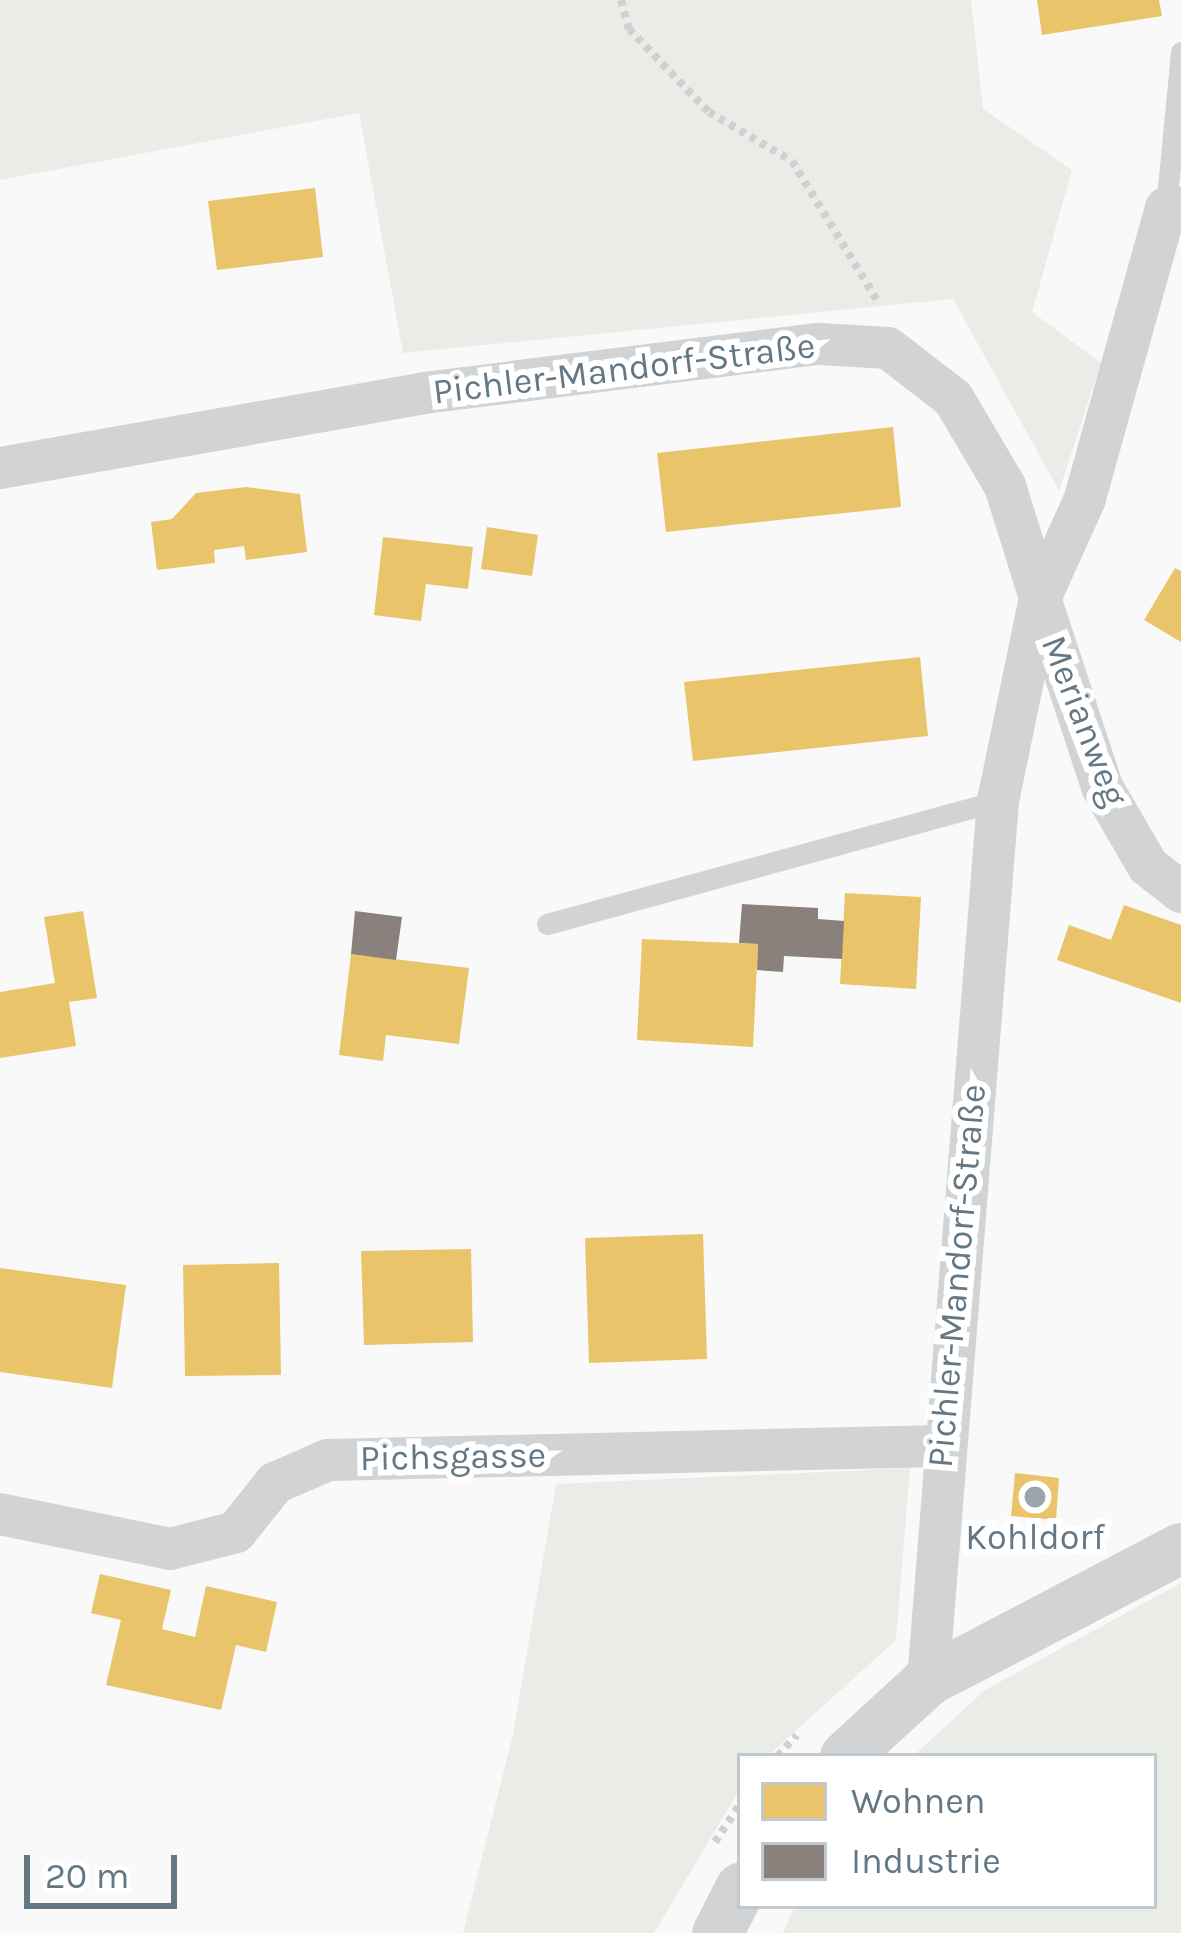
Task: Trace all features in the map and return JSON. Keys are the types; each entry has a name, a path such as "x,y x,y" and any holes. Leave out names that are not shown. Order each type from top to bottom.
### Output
{"street":[{"name":"Pichler-Mandorf-Straße","path":"928,1680 941,1446 998,801 1040,598 1085,499 1174,208"},
{"name":"Pichler-Mandorf-Straße","path":"0,468 624,365 888,348"},
{"path":"888,348 953,398 980,435 1040,598"},
{"name":"Merianweg","path":"1040,598 1102,788 1148,866 1181,892"},
{"name":"Pichsgasse","path":"0,1514 170,1549 236,1532 275,1483 328,1460 941,1446"},
{"path":"848,1753 928,1680 1181,1549"},
{"path":"717,1933 737,1894"}],"lane":[{"path":"1174,208 1181,52"},
{"path":"547,924 998,801"}],"path":[{"path":"621,0 629,29 709,112 792,161 863,268 888,348"}],"shaded area":[{"path":"0,0 971,0 983,109 1072,170 1032,312 1101,363 1059,491 953,299 403,353 359,113 0,180"},
{"path":"910,1468 896,1640 771,1753 737,1753 737,1794 654,1933 463,1933 513,1734 556,1484"},
{"path":"1181,1583 1181,1933 783,1933 794,1909 1157,1909 1157,1753 916,1753 985,1690"}],"building: Wohnen":[{"path":"1037,0 1159,0 1162,16 1042,35"},
{"path":"315,188 323,257 217,270 208,201"},
{"path":"893,427 901,507 666,532 657,453"},
{"path":"246,487 300,494 307,552 246,560 244,546 214,550 215,563 157,570 151,522 172,519 196,493"},
{"path":"487,527 538,535 532,576 481,569"},
{"path":"383,537 473,547 468,589 426,584 421,621 374,615"},
{"path":"1175,568 1181,571 1181,642 1144,620"},
{"path":"920,657 928,736 693,761 684,682"},
{"path":"845,893 921,897 916,989 840,984"},
{"path":"1124,905 1181,925 1181,1003 1057,960 1069,925 1111,940"},
{"path":"83,911 97,998 69,1002 76,1046 0,1058 0,992 55,983 44,917"},
{"path":"642,939 758,944 753,1047 637,1040"},
{"path":"351,954 469,968 459,1044 386,1035 383,1061 339,1055"},
{"path":"703,1234 707,1359 589,1363 585,1238"},
{"path":"471,1249 473,1342 364,1345 361,1251"},
{"path":"279,1263 281,1375 185,1376 183,1265"},
{"path":"0,1268 126,1285 112,1388 0,1372"},
{"name":"Kohldorf","path":"1015,1473 1059,1478 1056,1520 1011,1516"},
{"path":"100,1574 171,1590 162,1629 195,1637 206,1586 277,1602 266,1652 236,1645 221,1710 106,1685 121,1620 91,1613"}],"building: Industrie":[{"path":"742,904 818,908 818,919 844,921 842,959 784,956 783,972 757,970 758,944 739,943"},
{"path":"355,911 402,917 396,960 351,954"}],"place":[{"name":"Kohldorf","path":"1035,1497"}]}
